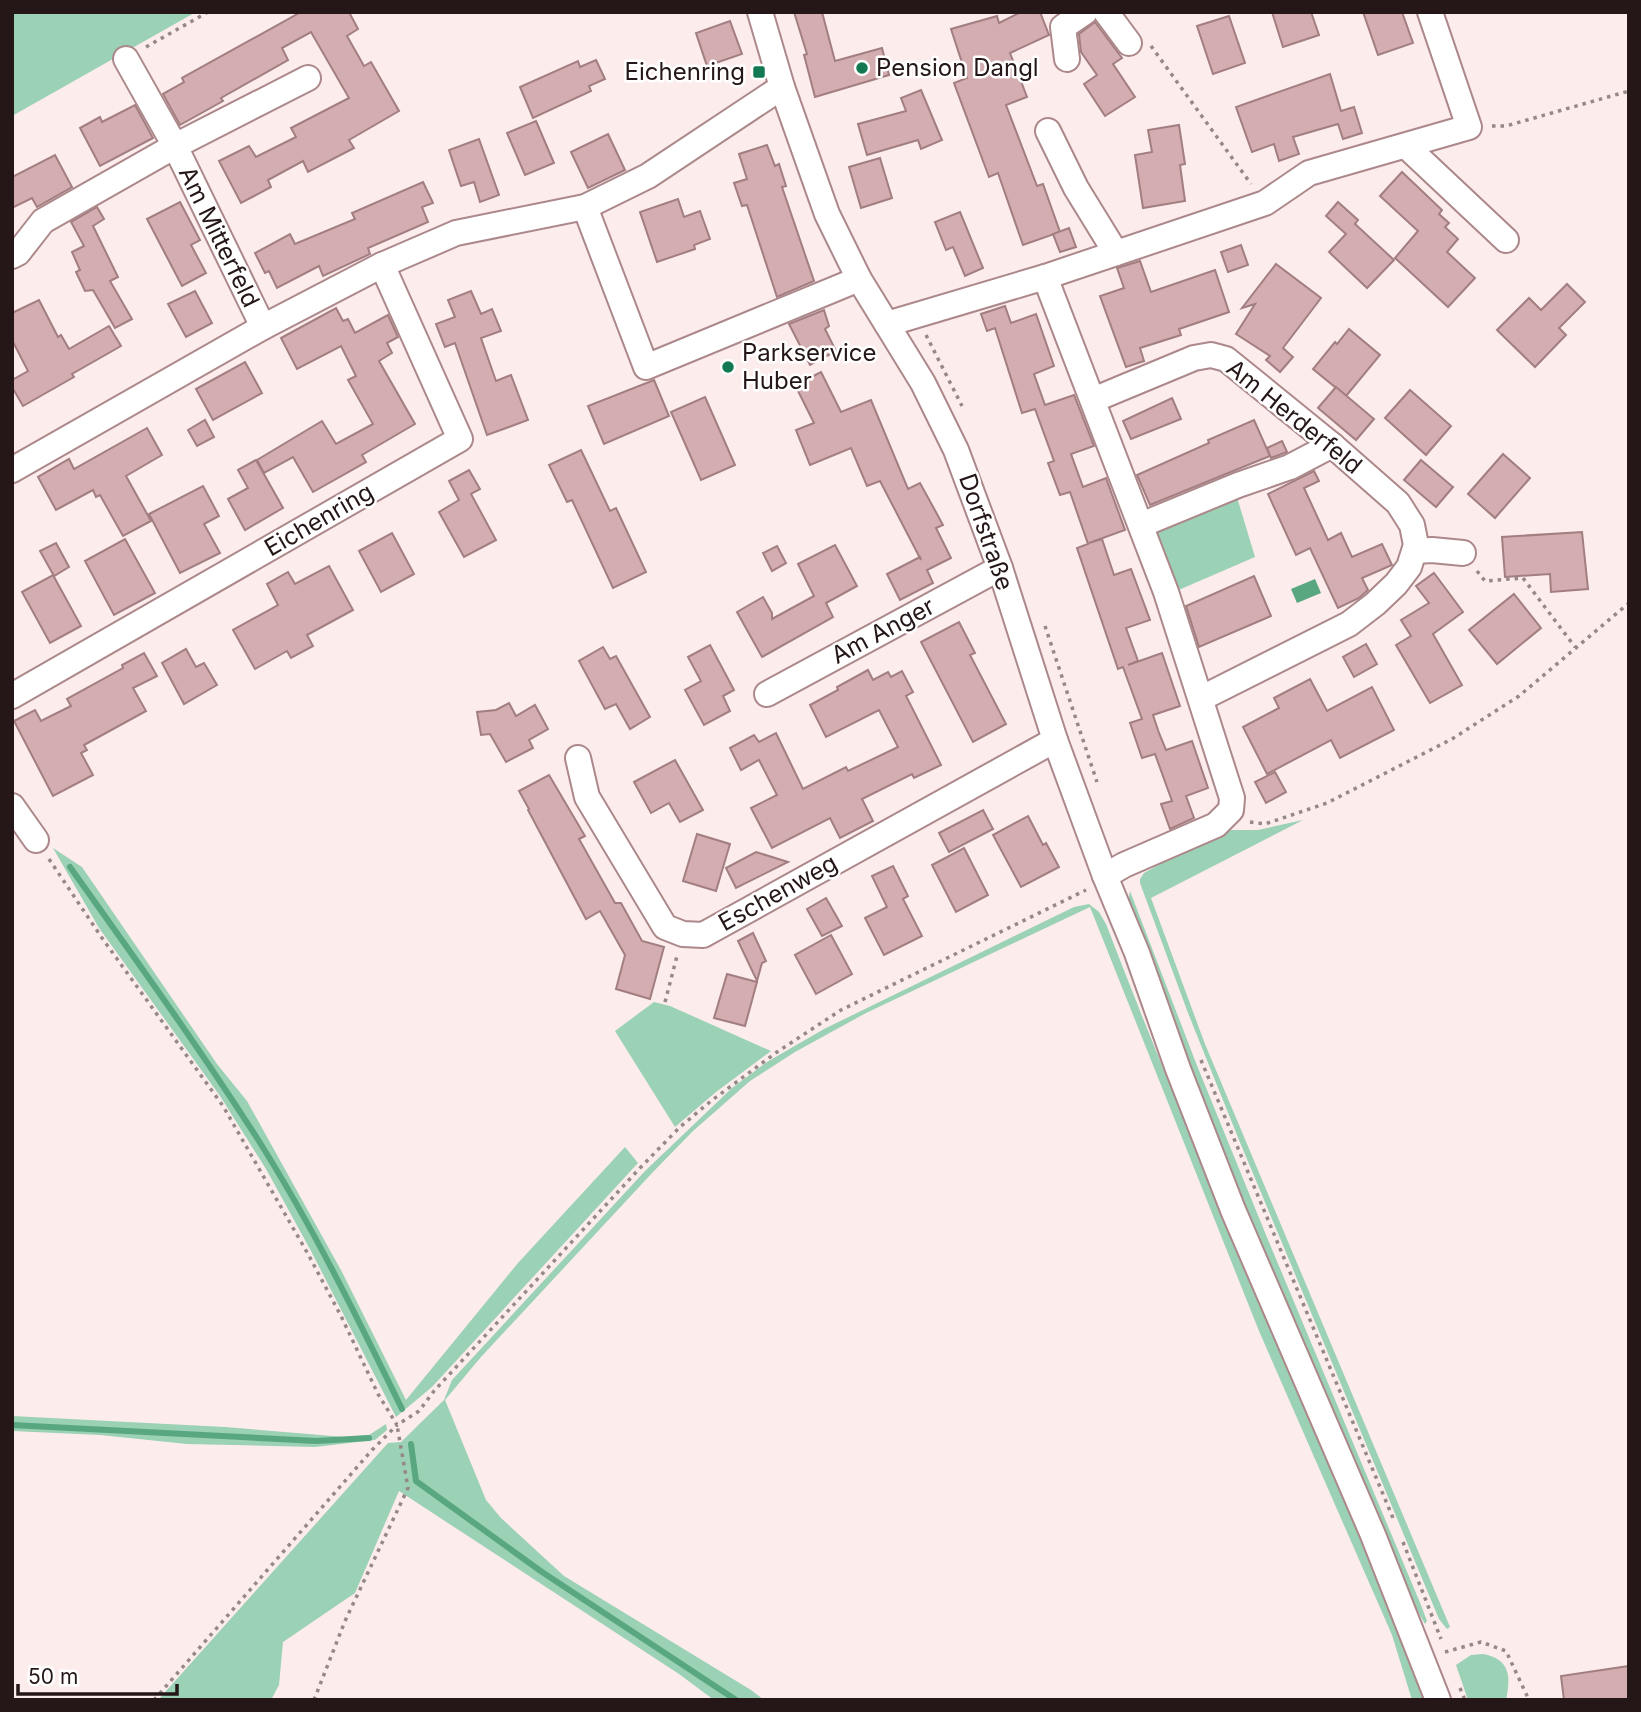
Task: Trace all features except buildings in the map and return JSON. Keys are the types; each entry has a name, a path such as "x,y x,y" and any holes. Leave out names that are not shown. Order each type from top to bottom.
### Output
{"street":[{"name":"Dorfstraße","path":"760,12 782,87 827,214 859,279 923,383 956,450 1000,568 1055,740 1105,876 1137,953 1178,1069 1233,1210 1373,1535 1438,1700"},
{"path":"1067,60 1063,27 1085,12"},
{"path":"1107,12 1139,41"},
{"path":"887,324 1045,277 1265,203 1309,173 1469,127 1430,12"},
{"name":"Am Mitterfeld","path":"126,59 175,146 263,327"},
{"name":"Am Mitterfeld","path":"12,256 18,253 44,221 175,146 308,78"},
{"path":"12,470 263,327 382,265 456,233 585,207 648,176 782,87"},
{"path":"1048,131 1076,188 1116,253"},
{"path":"1406,146 1506,240"},
{"path":"585,207 646,367 859,279"},
{"name":"Eichenring","path":"12,696 460,439 382,265"},
{"path":"1045,277 1166,592 1230,787 1231,810 1216,825 1105,876"},
{"name":"Am Herderfeld","path":"1093,400 1194,358 1211,355 1226,359 1332,445 1398,503 1412,525 1415,551"},
{"path":"1141,525 1290,467 1332,445"},
{"path":"1202,698 1349,624 1396,584 1409,568 1415,551 1463,553"},
{"name":"Am Anger","path":"767,694 1000,568"},
{"name":"Eschenweg","path":"683,934 703,935 1055,740"},
{"path":"578,758 587,797 665,927 683,934"},
{"path":"12,806 36,840"}],"path":[{"path":"126,59 208,12"},
{"path":"1139,41 1154,50 1265,203"},
{"path":"1469,127 1506,126 1629,90"},
{"path":"915,315 965,412"},
{"path":"932,345 939,341"},
{"path":"1463,553 1485,581 1523,578 1575,648"},
{"path":"1231,810 1246,822 1265,824 1326,803 1452,738 1519,696 1629,603"},
{"path":"1042,618 1098,786"},
{"path":"36,840 102,938 223,1106 314,1264 378,1394 397,1425 408,1488 345,1621 314,1700"},
{"path":"154,1700 372,1450 397,1425 419,1411 434,1391 680,1127 777,1052 841,1010 1079,895 1105,876"},
{"path":"665,1002 683,934"},
{"path":"1196,1048 1396,1525"},
{"path":"1401,1537 1445,1652 1481,1642 1506,1651 1529,1700"},
{"path":"1460,1688 1465,1700"}],"shaded area":[{"path":"12,12 196,12 12,116"},
{"path":"1236,494 1255,557 1174,592 1154,532"},
{"path":"1315,579 1321,593 1297,603 1291,589"},
{"path":"1303,820 1151,898 1205,1044 1450,1627 1447,1629 1439,1619 1239,1140 1140,883 1144,873 1221,830 1258,830"},
{"path":"53,848 82,867 217,1064 247,1101 342,1272 406,1400 518,1263 625,1147 638,1163 432,1387 396,1417 266,1169 220,1096 99,928"},
{"path":"1130,891 1266,1235 1421,1605 1427,1621 1425,1624 1414,1605 1251,1225 1172,1026 1154,961 1128,902"},
{"path":"1089,904 1099,912 1106,924 1144,1022 1425,1700 1412,1700 1392,1635 1259,1331 1090,907 866,1013 795,1052 750,1081 693,1131 653,1172 481,1357 445,1400 486,1500 501,1518 564,1576 764,1700 714,1700 679,1674 399,1491 355,1593 283,1642 279,1685 271,1700 158,1700 388,1443 401,1442 444,1400 452,1380 645,1171 732,1088 767,1062 824,1029 1074,907"},
{"path":"654,1002 670,1006 771,1051 675,1127 615,1031"},
{"path":"12,1416 225,1427 345,1437 369,1435 386,1424 387,1430 375,1440 315,1447 187,1444 100,1435 12,1431"},
{"path":"1483,1654 1499,1660 1506,1670 1506,1700 1468,1700 1456,1665 1471,1655"}],"waterway":[{"path":"70,867 189,1036 277,1171 333,1272 402,1409"},
{"path":"12,1425 316,1441 369,1438"},
{"path":"411,1444 416,1481 542,1572 736,1700"}],"place":[{"name":"Pension Dangl","path":"862,68"},
{"name":"Eichenring","path":"759,72"},
{"name":"Parkservice Huber","path":"728,367"}]}
